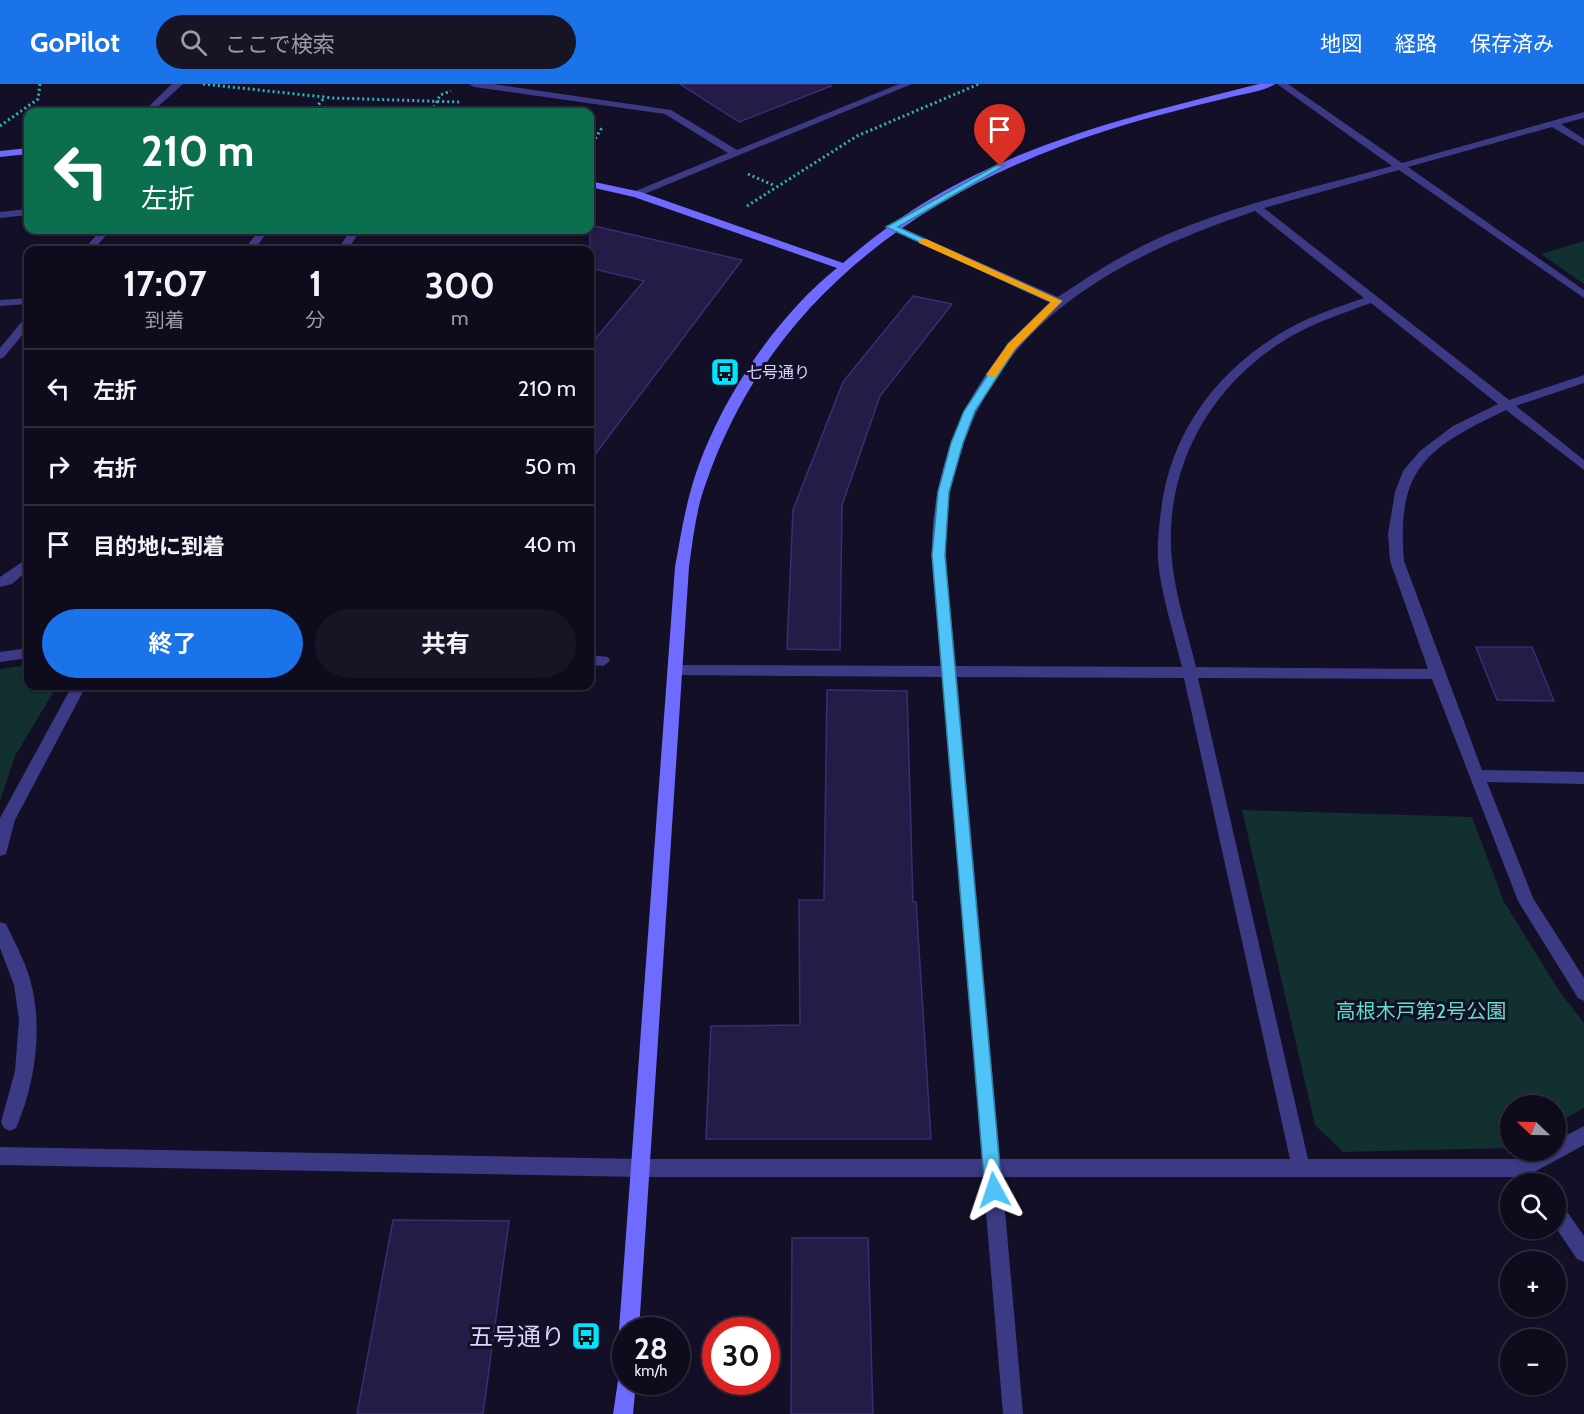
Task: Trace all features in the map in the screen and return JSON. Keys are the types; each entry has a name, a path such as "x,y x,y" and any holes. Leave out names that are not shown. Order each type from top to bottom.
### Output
{"street":[{"path":"151,108 178,84"},
{"path":"475,84 668,112 733,153"},
{"path":"637,194 906,84"},
{"path":"630,1317 682,567 699,484 730,409 751,374 794,315 842,266 891,227 1000,166 1051,146 1106,127 1269,84"},
{"path":"1282,84 1584,295"},
{"path":"1013,1414 939,555 943,492 957,443 970,411 1012,346 1057,301 1099,273 1162,239 1256,207 1584,115"},
{"path":"1552,123 1584,143"},
{"path":"0,154 24,151"},
{"path":"594,185 637,194 842,266"},
{"path":"1256,207 1584,466"},
{"path":"0,214 24,212"},
{"path":"891,227 1057,301"},
{"path":"92,246 102,234"},
{"path":"1301,1168 1165,561 1164,527 1168,493 1176,461 1192,424 1210,398 1243,364 1297,329 1371,299"},
{"path":"0,303 24,301"},
{"path":"0,355 24,326"},
{"path":"1584,379 1507,405 1457,429 1424,454 1409,471 1401,492 1395,534 1397,561 1437,674 1526,901 1584,993"},
{"path":"0,582 7,581 24,566"},
{"path":"0,657 24,654"},
{"path":"674,670 1437,674"},
{"path":"0,849 7,820 77,690"},
{"path":"1477,776 1584,778"},
{"path":"0,929 22,983 28,1017 28,1054 21,1090 10,1122"},
{"path":"1533,1173 1584,1135"},
{"path":"0,1156 640,1168 1301,1168 1500,1175"},
{"path":"1566,1227 1584,1252"},
{"path":"623,1414 625,1395"}],"path":[{"path":"25,108 38,99 40,84"},
{"path":"200,84 326,97 460,102"},
{"path":"743,210 768,191 857,136 979,84"},
{"path":"316,108 326,97"},
{"path":"0,126 24,109"},
{"path":"594,141 606,123"}],"green space":[{"path":"1584,241 1584,284 1541,254"},
{"path":"24,666 24,690 55,690 15,756 0,801 0,669"},
{"name":"高根木戸第2号公園","path":"1242,810 1472,817 1504,902 1560,992 1584,1023 1584,1108 1566,1118 1566,1095 1500,1095 1500,1148 1343,1152 1315,1125"}],"building":[{"path":"680,84 830,84 831,86 739,122"},
{"path":"594,226 742,260 594,456 594,340 644,281 594,269 594,246 590,246 590,234 594,234"},
{"path":"913,296 952,304 880,396 842,505 840,650 787,649 793,510 843,382"},
{"path":"1476,647 1532,647 1554,701 1497,700"},
{"path":"827,690 907,691 913,902 916,902 931,1139 706,1139 711,1026 800,1025 799,900 824,900"},
{"path":"393,1220 509,1221 483,1414 357,1414"},
{"path":"792,1238 868,1238 873,1414 791,1414"}],"slow traffic":[{"path":"922,241 1057,301 1012,346 991,375"}],"place":[{"name":"七号通り","path":"725,372"},
{"name":"五号通り","path":"586,1336"}],"route":[{"path":"994,1190 939,555 943,492 957,443 970,411 992,374 1012,346 1057,301 891,227 1000,166"}]}
